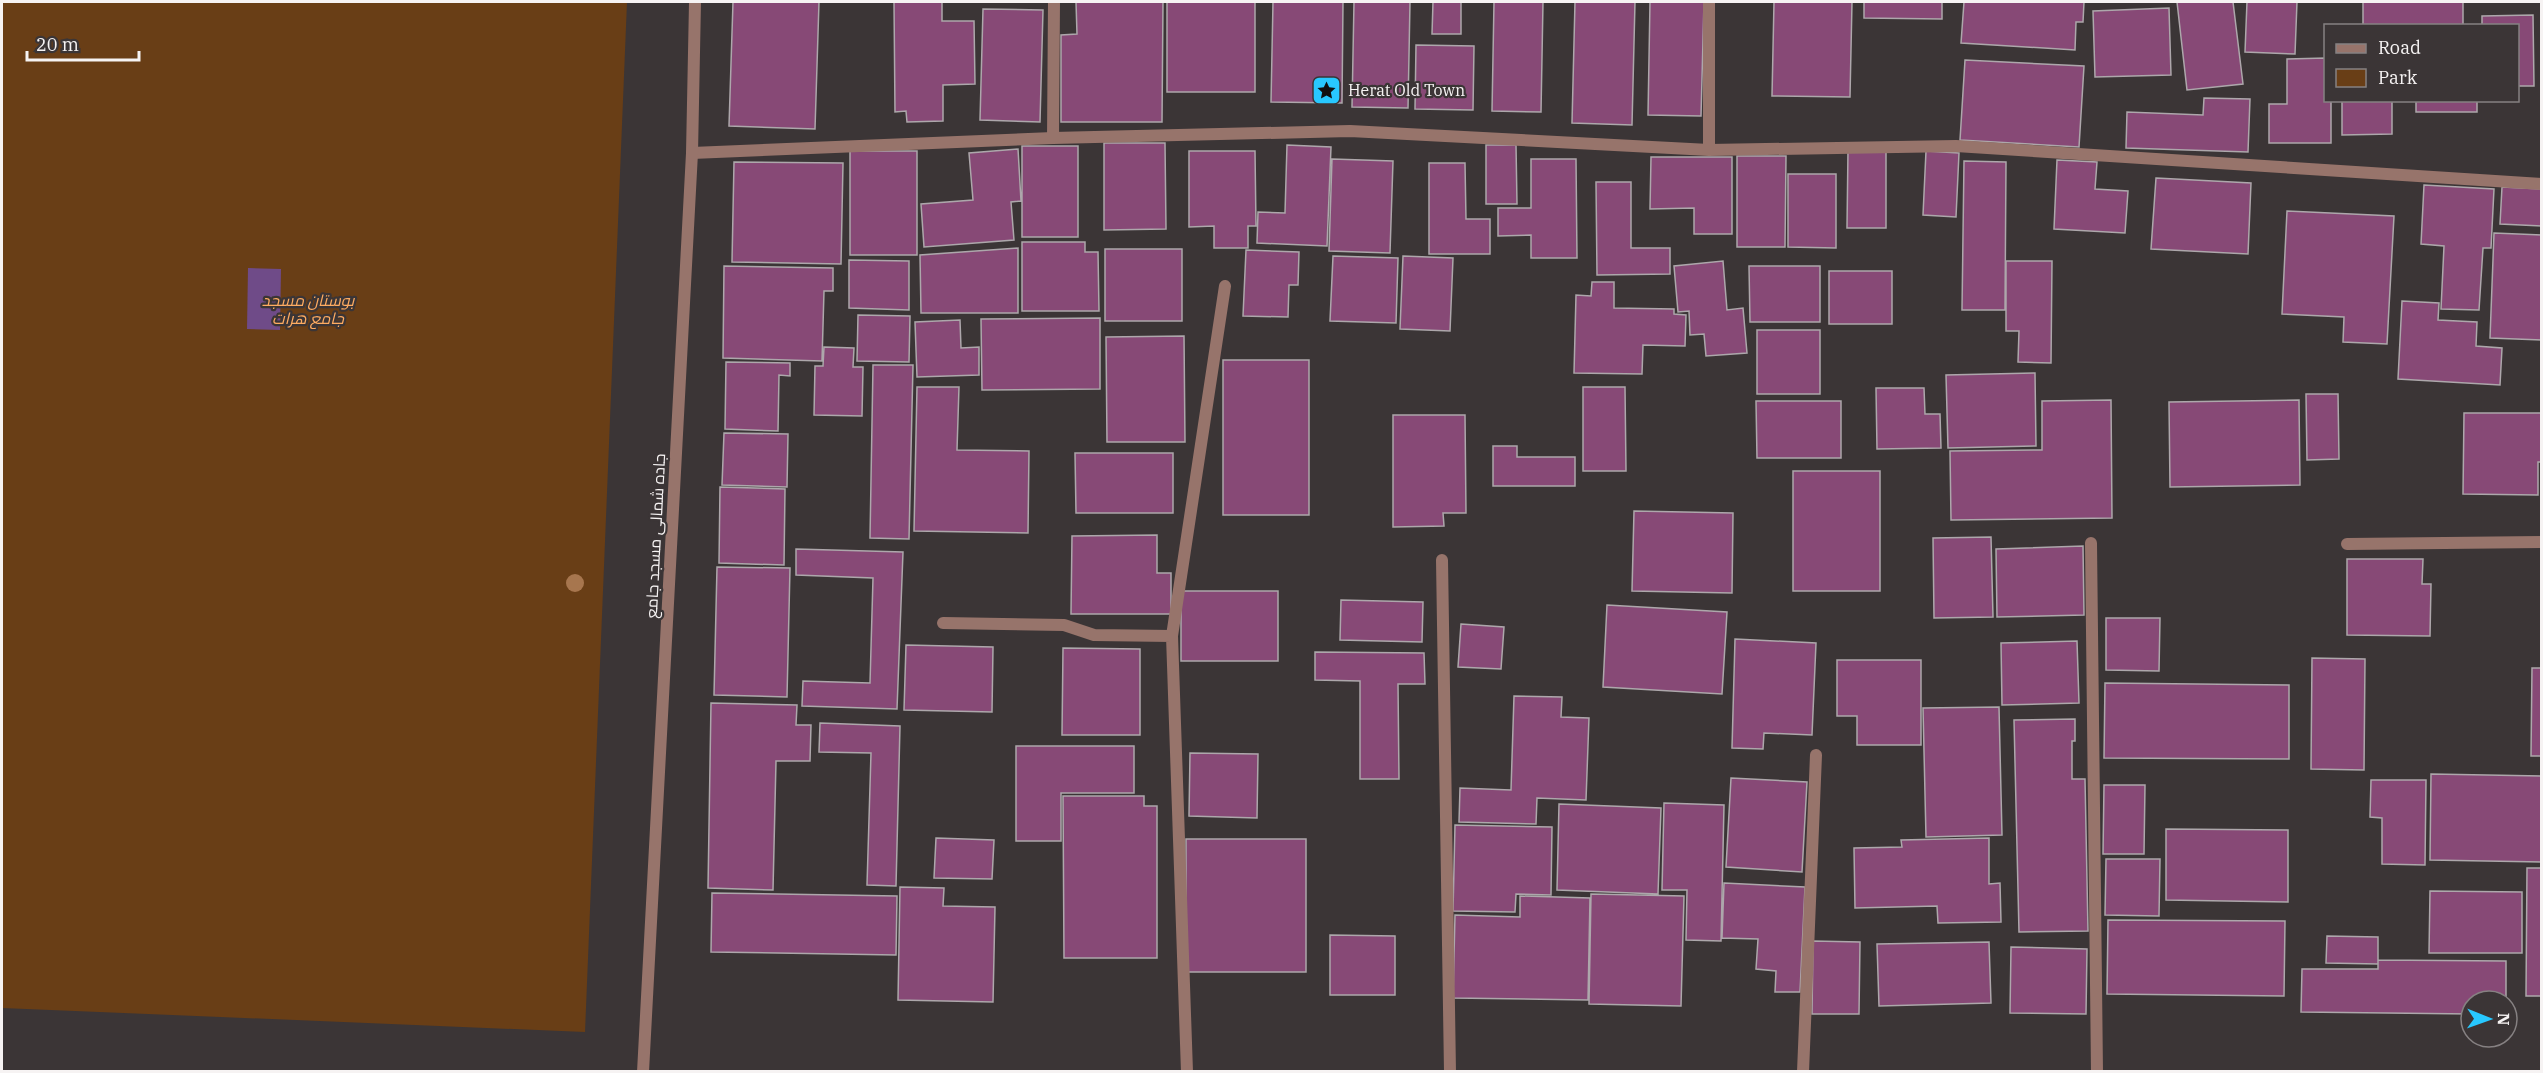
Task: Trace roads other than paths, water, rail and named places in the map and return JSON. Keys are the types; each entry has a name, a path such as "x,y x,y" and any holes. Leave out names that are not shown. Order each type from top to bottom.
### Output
{"street":[{"name":"جاده شمالی مسجد جامع","path":"644,1071 692,153 695,2"},
{"path":"1053,138 1054,2"},
{"path":"1709,2 1709,150"},
{"path":"692,153 1053,138 1350,131 1709,150 1956,146 2541,184"},
{"path":"1187,1071 1172,636 1225,286"},
{"path":"2347,544 2541,542"},
{"path":"2091,543 2097,1071"},
{"path":"1442,560 1450,1071"},
{"path":"942,623 1064,625 1094,635 1172,636"},
{"path":"1803,1071 1816,755"}],"place":[{"name":"Herat Old Town","path":"1327,90"}],"park label":[{"name":"بوستان مسجد جامع هرات","path":"308,309"}]}
